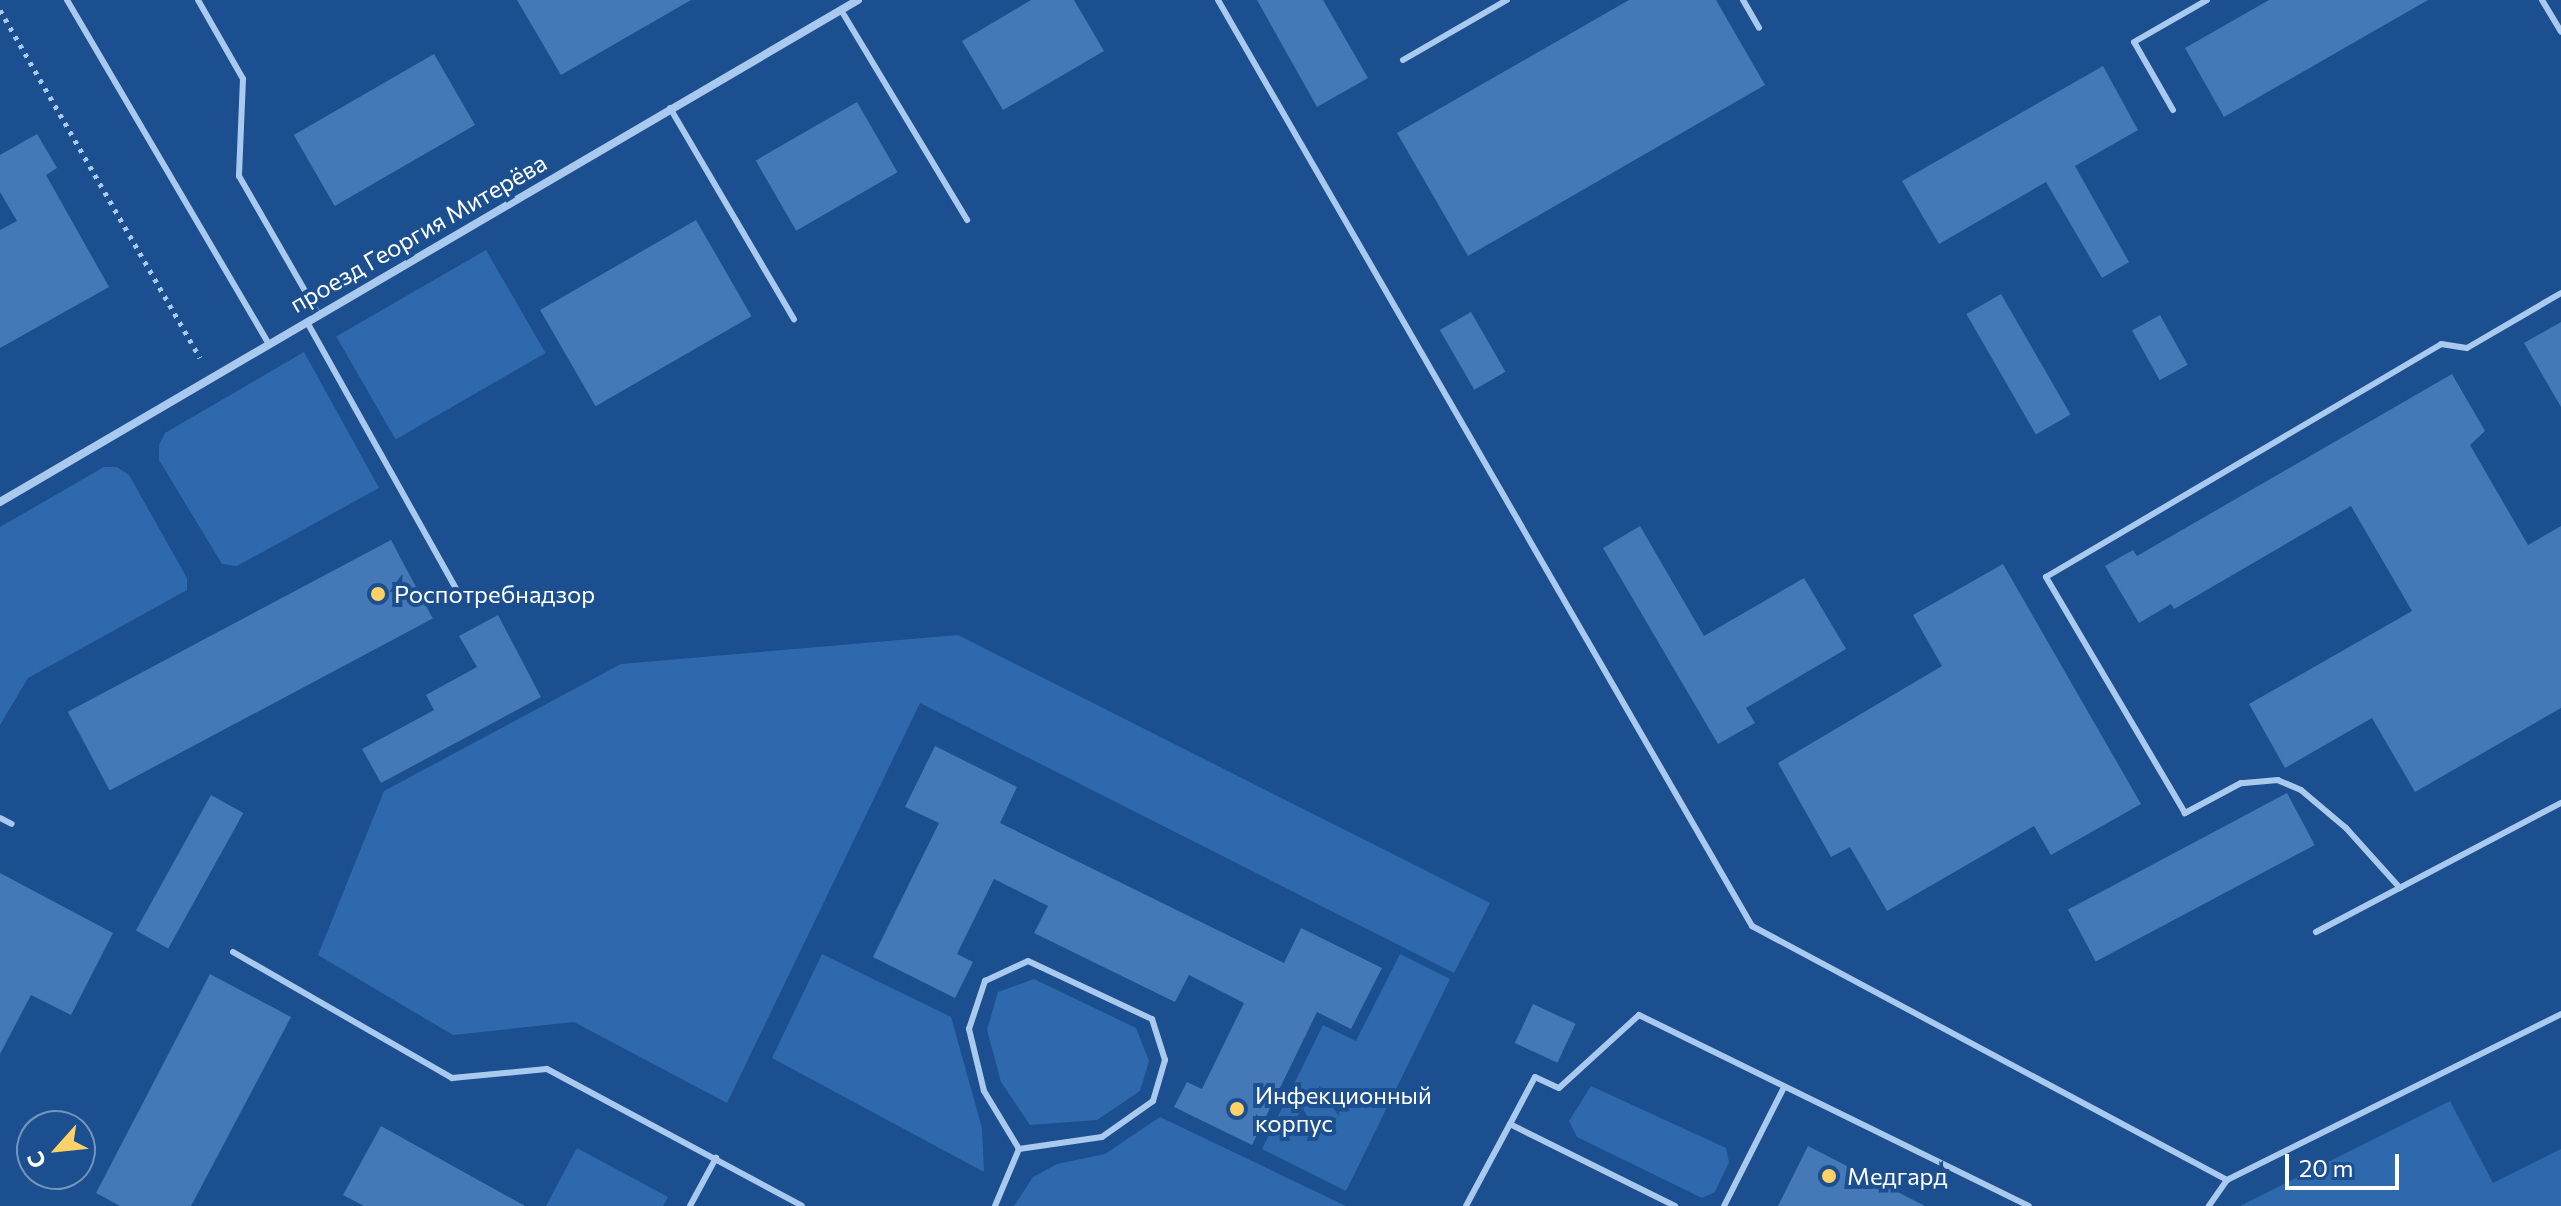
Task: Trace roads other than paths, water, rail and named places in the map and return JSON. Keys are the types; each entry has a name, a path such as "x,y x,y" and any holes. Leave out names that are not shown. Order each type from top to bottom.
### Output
{"street":[{"path":"836,0 841,10"},
{"name":"проезд Георгия Митерёва","path":"0,502 858,0"}],"lane":[{"path":"67,0 269,344"},
{"path":"198,0 243,79 239,176 319,315"},
{"path":"1218,0 1752,926 2227,1180"},
{"path":"1403,60 1507,0"},
{"path":"1743,0 1759,28"},
{"path":"2173,110 2134,42 2207,0"},
{"path":"2542,0 2561,32"},
{"path":"841,10 967,220"},
{"path":"670,108 794,319"},
{"path":"2400,888 2346,828 2301,790 2278,780 2241,783 2185,813 2046,577 2441,344 2467,348 2561,293"},
{"path":"307,322 457,590"},
{"path":"2316,932 2561,803"},
{"path":"0,818 12,824"},
{"path":"233,952 452,1078 547,1069 802,1206"},
{"path":"1028,961 1152,1019 1165,1060 1153,1101 1102,1137 1019,1149 984,1091 969,1029 985,981 1028,961"},
{"path":"2209,1206 2227,1180 2561,1014"},
{"path":"1466,1206 1535,1077 1559,1088 1639,1015 2029,1206"},
{"path":"1724,1206 1784,1087"},
{"path":"1510,1124 1675,1206"},
{"path":"995,1206 1019,1149"},
{"path":"690,1206 716,1158"}],"place":[{"name":"Роспотребнадзор","path":"378,594"},
{"name":"Инфекционный корпус","path":"1237,1109"},
{"name":"Медгард","path":"1829,1176"}]}
